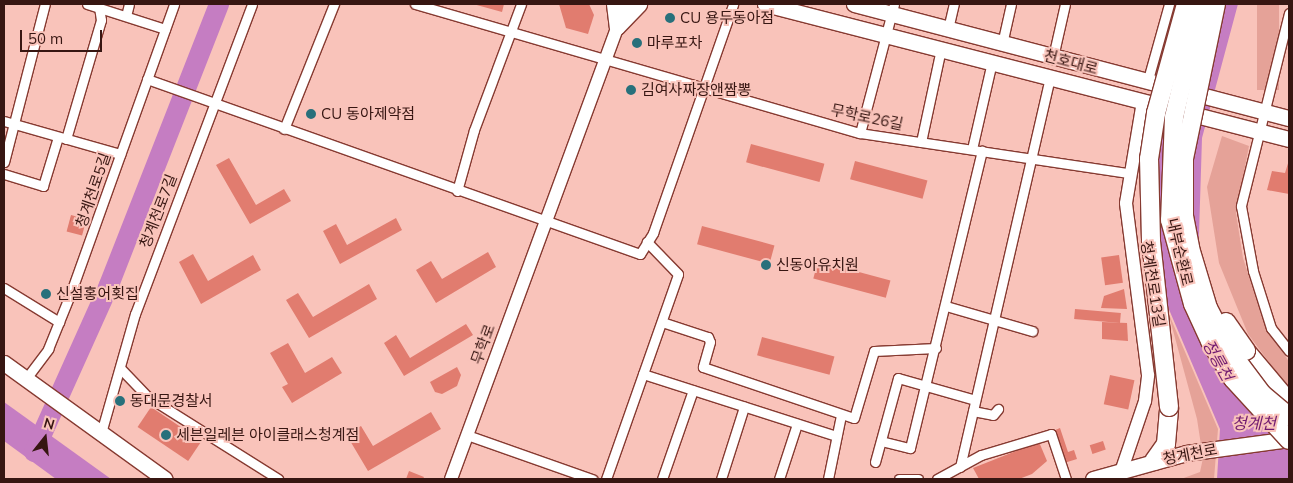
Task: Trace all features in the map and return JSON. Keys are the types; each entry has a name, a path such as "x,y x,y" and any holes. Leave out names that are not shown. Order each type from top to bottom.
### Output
{"highway":[{"path":"1154,460 1166,444 1169,407 1151,240 1149,159 1156,113 1186,4"},
{"name":"내부순환로","path":"1201,4 1174,117 1170,220 1193,304 1210,341 1232,379 1289,440"},
{"name":"내부순환로","path":"1216,4 1185,150 1182,193 1190,248 1208,308 1232,354 1262,394 1289,418"},
{"path":"1227,4 1200,111 1193,212 1209,286 1246,351 1289,402"}],"main road":[{"name":"무학로","path":"451,479 606,58 617,16 626,4"},
{"path":"617,16 639,4"},
{"name":"천호대로","path":"765,4 1289,139"},
{"name":"천호대로","path":"854,4 893,9 948,29 1002,44 1149,84 1289,118"},
{"name":"청계천로13길","path":"1122,469 1145,401 1148,375 1126,203 1129,172 1145,101"},
{"path":"4,363 165,479"},
{"name":"청계천로","path":"1093,479 1154,460 1186,453 1289,440"}],"street":[{"path":"4,162 45,4"},
{"path":"88,4 165,29"},
{"path":"126,16 130,4"},
{"name":"청계천로5길","path":"26,380 48,349 59,322 174,4"},
{"name":"청계천로7길","path":"98,430 120,368 135,314 252,4"},
{"path":"284,128 334,4"},
{"name":"무학로26길","path":"415,4 512,30 860,133 1129,172"},
{"path":"457,191 474,130 521,4"},
{"path":"147,79 457,191 640,254 647,242 733,4"},
{"path":"948,29 954,4"},
{"path":"1002,44 1011,4"},
{"path":"1053,57 1065,4"},
{"path":"1149,84 1169,4"},
{"path":"4,174 43,186 62,138 101,20 99,8"},
{"path":"860,133 884,34 893,9"},
{"path":"1289,14 1263,111 1260,131 1241,206 1252,270 1271,328 1289,351"},
{"path":"921,142 941,49"},
{"path":"972,149 992,62"},
{"path":"960,467 992,320 1050,77"},
{"path":"4,121 120,154"},
{"path":"881,441 910,448 936,348 982,151"},
{"path":"606,479 678,274 647,242"},
{"path":"4,288 59,322"},
{"path":"946,306 1032,331"},
{"path":"662,322 708,337 710,342 703,367 854,418 859,408 874,351 936,348"},
{"path":"120,368 148,397 262,475 278,479"},
{"path":"644,374 836,436"},
{"path":"875,462 898,378 925,388 976,400"},
{"path":"664,479 694,390"},
{"path":"721,479 744,407"},
{"path":"973,411 993,415 998,409"},
{"path":"828,479 841,415"},
{"path":"779,479 797,424"},
{"path":"937,479 981,455 1051,434 1066,479"},
{"path":"467,435 592,479"},
{"path":"899,479 918,479"}],"shaded area":[{"path":"1257,4 1279,4 1279,90 1257,90"},
{"path":"1222,136 1249,146 1236,213 1243,258 1263,320 1289,362 1289,389 1248,334 1219,263 1207,187"},
{"path":"1168,312 1218,429 1214,479 1181,479 1200,472 1203,458 1197,419"}],"water":[{"name":"청계천","path":"1182,4 1238,4 1202,138 1198,266 1222,330 1289,409 1289,479 1217,479 1220,429 1150,265 1153,111"},
{"path":"4,402 111,479 56,479 4,441"}],"building":[{"path":"473,4 504,4 502,12"},
{"path":"559,4 589,4 594,15 588,34 566,28"},
{"path":"751,144 824,164 819,182 746,162"},
{"path":"229,158 256,205 284,189 291,201 250,224 216,165"},
{"path":"1289,160 1289,194 1267,190 1272,171 1285,173"},
{"path":"855,161 927,180 923,199 850,179"},
{"path":"71,215 86,219 82,236 67,231"},
{"path":"396,218 402,230 340,264 323,231 336,224 347,245"},
{"path":"702,226 774,245 770,264 697,244"},
{"path":"488,252 496,267 436,303 416,270 431,261 442,279"},
{"path":"193,254 208,281 253,255 261,270 201,304 179,262"},
{"path":"1119,255 1123,283 1105,285 1101,258"},
{"path":"818,261 890,280 886,298 813,278"},
{"path":"369,284 377,299 309,338 286,300 298,293 313,317"},
{"path":"1124,289 1127,309 1101,308 1104,296"},
{"path":"1075,309 1121,313 1120,323 1074,319"},
{"path":"1102,322 1127,323 1128,341 1102,339"},
{"path":"466,324 473,335 404,376 384,343 396,335 410,358"},
{"path":"762,337 834,356 830,375 757,355"},
{"path":"288,343 305,373 332,357 342,373 292,403 282,387 288,384 270,353"},
{"path":"457,367 461,375 457,386 442,394 435,392 430,382"},
{"path":"1110,375 1134,380 1128,410 1104,404"},
{"path":"151,407 202,441 188,461 138,427"},
{"path":"431,412 441,429 368,471 346,434 361,426 373,446"},
{"path":"1060,428 1068,452 1074,450 1077,459 1064,463 1053,431"},
{"path":"1103,441 1106,450 1092,454 1090,445"},
{"path":"1039,442 1047,461 1032,474 1019,479 979,479 973,468"},
{"path":"409,471 424,477 423,479 406,479"}],"waterway":[{"path":"34,452 109,285 219,4"}],"place":[{"name":"CU 용두동아점","path":"670,18"},
{"name":"마루포차","path":"637,43"},
{"name":"김여사짜장앤짬뽕","path":"631,90"},
{"name":"CU 동아제약점","path":"311,114"},
{"name":"신동아유치원","path":"766,265"},
{"name":"신설홍어횟집","path":"46,294"},
{"name":"동대문경찰서","path":"120,401"},
{"name":"세븐일레븐 아이클래스청계점","path":"166,435"}],"water label":[{"name":"정릉천","path":"1218,360"}]}
